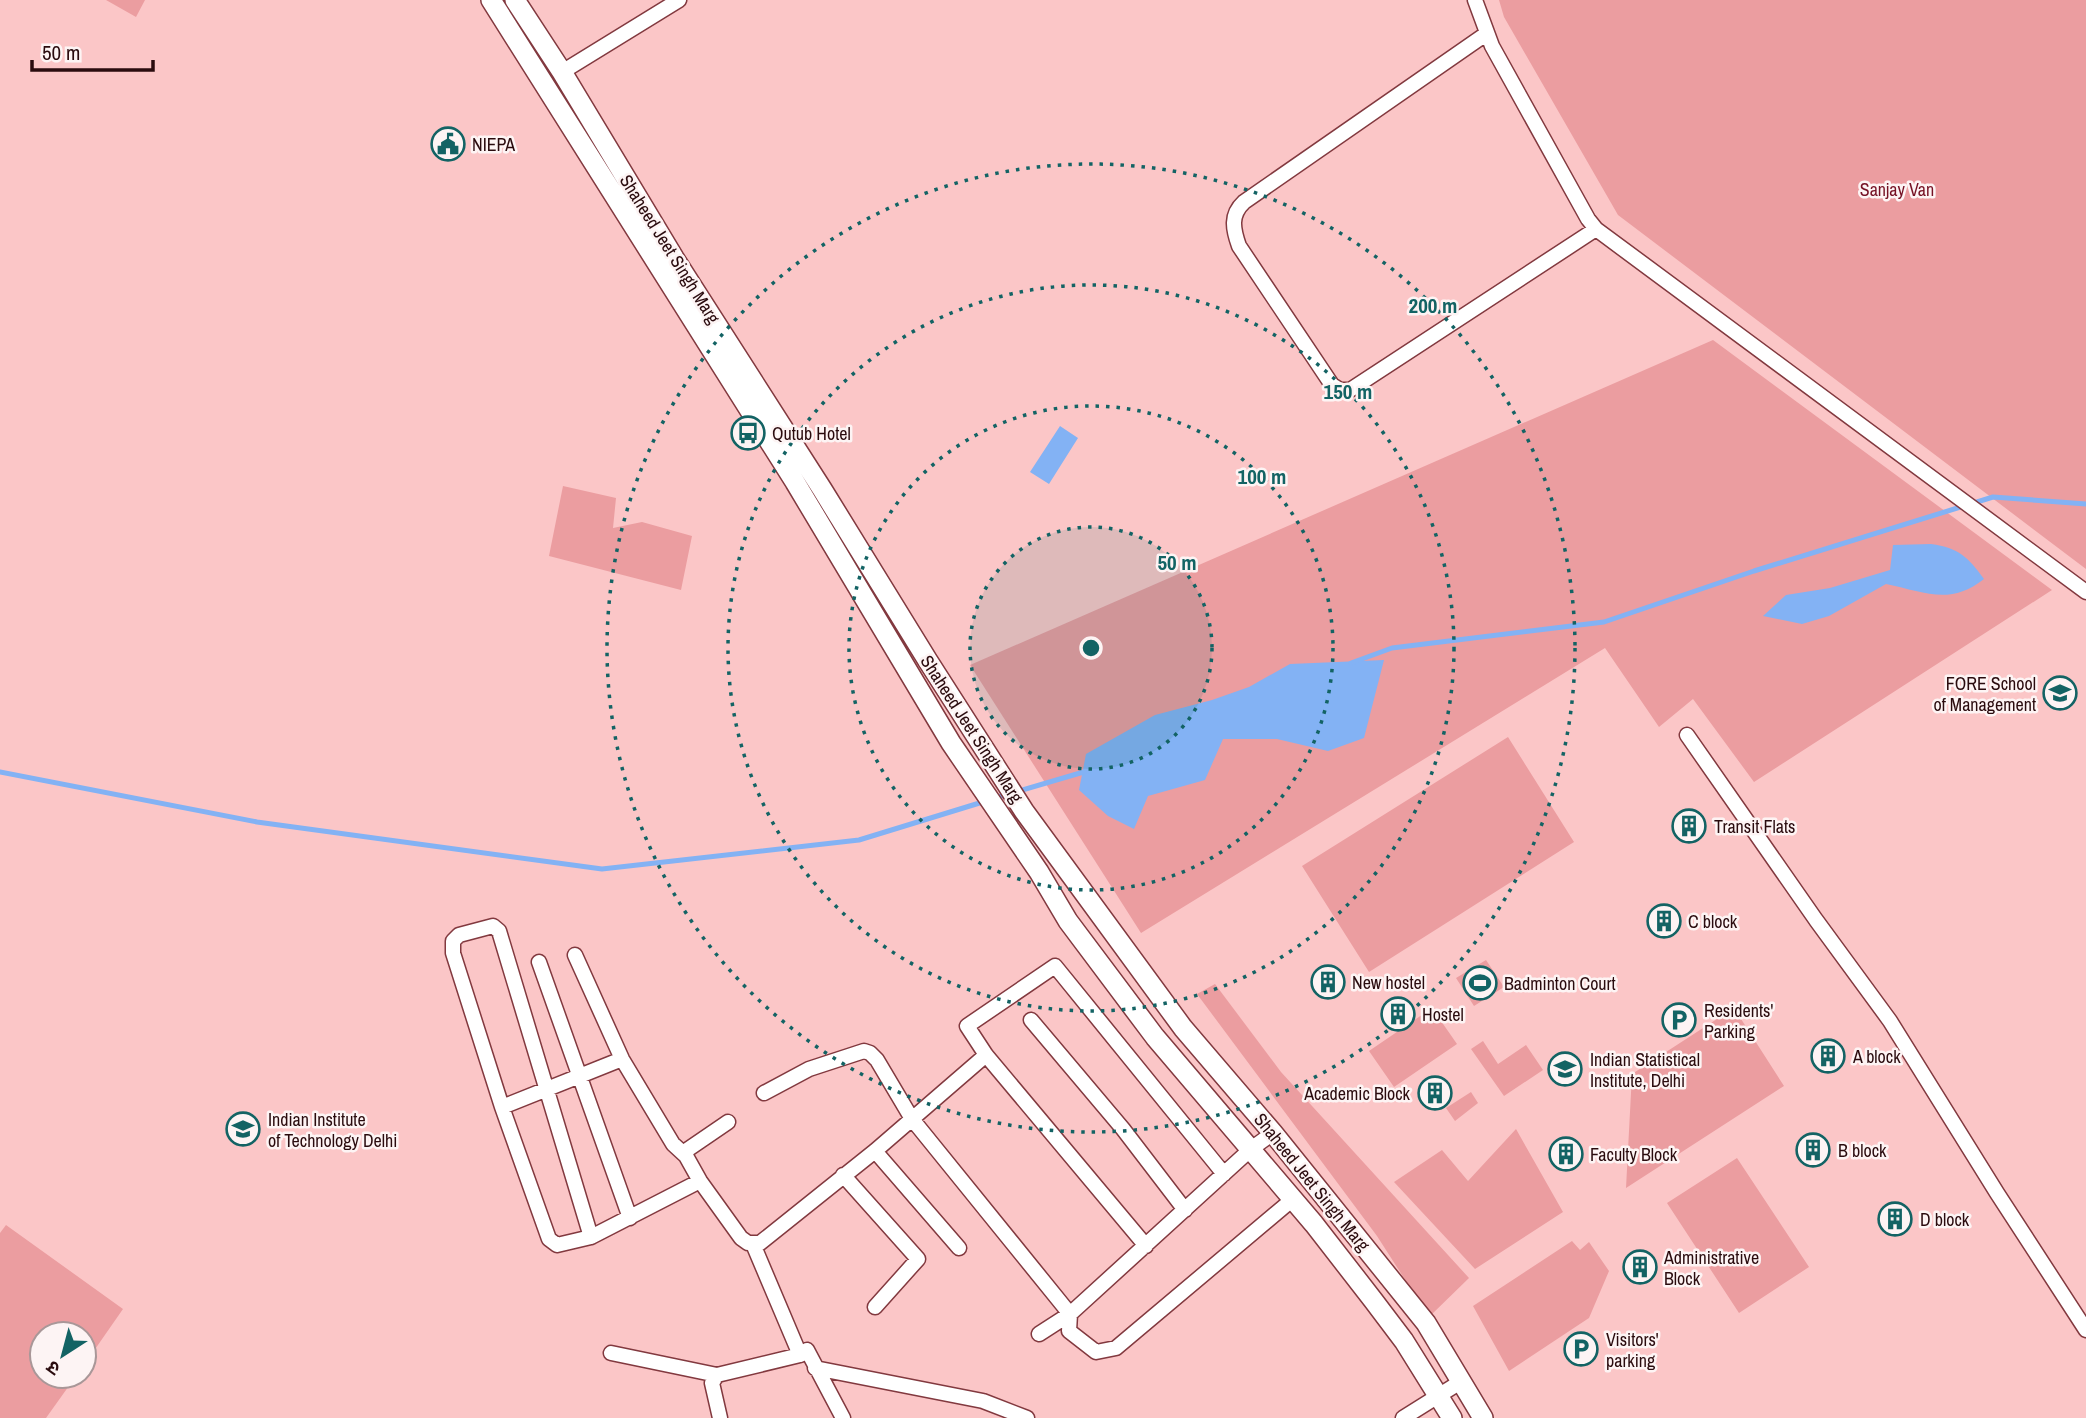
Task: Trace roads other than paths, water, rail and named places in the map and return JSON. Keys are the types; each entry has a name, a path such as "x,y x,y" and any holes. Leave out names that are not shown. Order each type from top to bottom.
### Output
{"main road":[{"name":"Shaheed Jeet Singh Marg","path":"491,0 788,471 951,743 1068,921 1155,1037 1293,1199 1404,1341 1452,1418"},
{"name":"Shaheed Jeet Singh Marg","path":"515,0 562,72 674,258 1013,793 1183,1028 1273,1133 1426,1323 1483,1418"}],"street":[{"path":"562,72 679,0"},
{"path":"1475,0 1486,34 1504,70 1596,229 2086,592"},
{"path":"1486,34 1244,202 1235,215 1233,228 1239,246 1332,385 1340,390 1350,390 1596,229"},
{"path":"1687,735 1890,1021 2086,1330"},
{"path":"591,1237 499,931 493,926 460,935 453,941 453,953 547,1237 558,1245 591,1237 700,1181"},
{"path":"575,956 622,1059 673,1144 686,1156 700,1181 741,1238 753,1244 800,1355"},
{"path":"539,962 630,1218"},
{"path":"1146,1246 986,1055 967,1026 1055,966 1224,1174"},
{"path":"1031,1020 1123,1129 1185,1210"},
{"path":"765,1093 809,1069 864,1051 870,1053 877,1060 912,1119 1070,1314 1069,1331 1096,1352 1116,1348 1293,1199"},
{"path":"753,1244 766,1239 875,1151 986,1055"},
{"path":"502,1107 622,1059"},
{"path":"686,1156 687,1150 728,1122"},
{"path":"1039,1334 1070,1314 1251,1149 1273,1133"},
{"path":"875,1151 959,1248"},
{"path":"843,1175 918,1259 876,1307"},
{"path":"611,1353 717,1376 800,1355 807,1350 843,1418"},
{"path":"815,1368 983,1401 1027,1418"},
{"path":"717,1376 712,1383 720,1418"},
{"path":"1403,1418 1462,1381"}],"water":[{"path":"1060,426 1078,438 1049,484 1030,472"},
{"path":"1931,544 1956,551 1973,565 1984,579 1972,587 1948,595 1886,584 1829,616 1802,624 1763,616 1786,595 1830,588 1890,570 1893,545"},
{"path":"1384,660 1364,738 1328,751 1277,739 1223,739 1205,780 1148,796 1134,829 1108,816 1079,790 1086,754 1155,715 1249,687 1290,664"}],"waterway":[{"path":"1351,663 1392,648 1604,622 1754,571 1993,497 2086,504"},
{"path":"995,798 1087,771"},
{"path":"0,772 257,822 602,869 859,840 986,801"}],"place":[{"name":"NIEPA","path":"448,144"},
{"name":"Qutub Hotel","path":"748,433"},
{"name":"FORE School of Management","path":"2060,693"},
{"name":"Transit Flats","path":"1689,826"},
{"name":"C block","path":"1664,921"},
{"name":"New hostel","path":"1328,982"},
{"name":"Badminton Court","path":"1480,983"},
{"name":"Hostel","path":"1398,1014"},
{"name":"Residents' Parking","path":"1679,1020"},
{"name":"A block","path":"1828,1056"},
{"name":"Indian Statistical Institute, Delhi","path":"1565,1069"},
{"name":"Academic Block","path":"1435,1093"},
{"name":"Indian Institute of Technology Delhi","path":"243,1129"},
{"name":"B block","path":"1813,1150"},
{"name":"Faculty Block","path":"1566,1154"},
{"name":"D block","path":"1895,1219"},
{"name":"Administrative Block","path":"1640,1267"},
{"name":"Visitors' parking","path":"1581,1349"}],"park label":[{"name":"Sanjay Van","path":"1897,189"}]}
